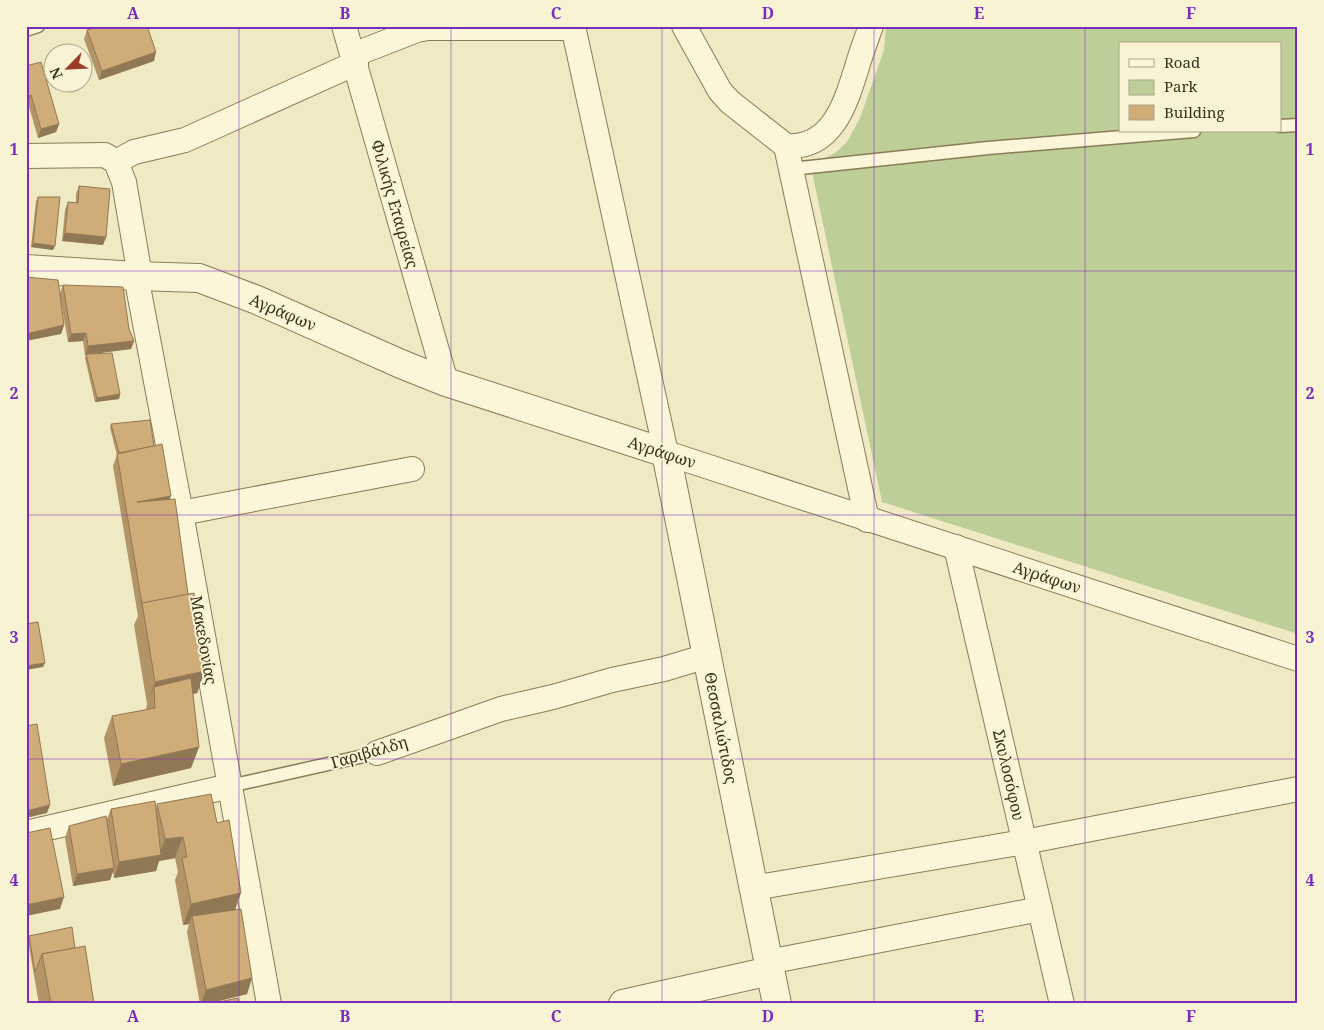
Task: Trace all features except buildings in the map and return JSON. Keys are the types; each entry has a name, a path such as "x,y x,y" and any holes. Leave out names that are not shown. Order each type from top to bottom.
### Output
{"street":[{"name":"Φιλικής Εταιρείας","path":"344,26 446,382"},
{"path":"684,26 720,91 730,102 786,146 867,520"},
{"path":"786,146 807,144 826,131 836,120 844,105 871,26"},
{"path":"26,156 105,155 116,162 134,152 185,140 417,30 428,28 573,27 666,453"},
{"name":"Μακεδονίας","path":"116,162 124,182 138,276 269,1004"},
{"name":"Αγράφων","path":"26,269 199,278 446,382 1298,659"},
{"name":"Θεσσαλιώτιδος","path":"666,453 776,1004"},
{"path":"181,513 412,469"},
{"name":"Σκυλοσόφου","path":"956,547 1062,1004"},
{"name":"Γαριβάλδη","path":"377,753 501,709 553,697 612,680 664,670 707,656"},
{"name":"Γαριβάλδη","path":"26,833 230,786"},
{"path":"753,888 1024,842 1298,789"},
{"path":"623,1004 769,967 1040,909"}],"lane":[{"path":"26,30 38,26"},
{"path":"1282,126 1298,125"},
{"path":"792,169 988,148 1182,132"},
{"name":"Γαριβάλδη","path":"230,786 377,753"}],"green space":[{"path":"886,26 1298,26 1298,634 882,502 811,167 835,153 847,142 860,118 884,50"}]}
